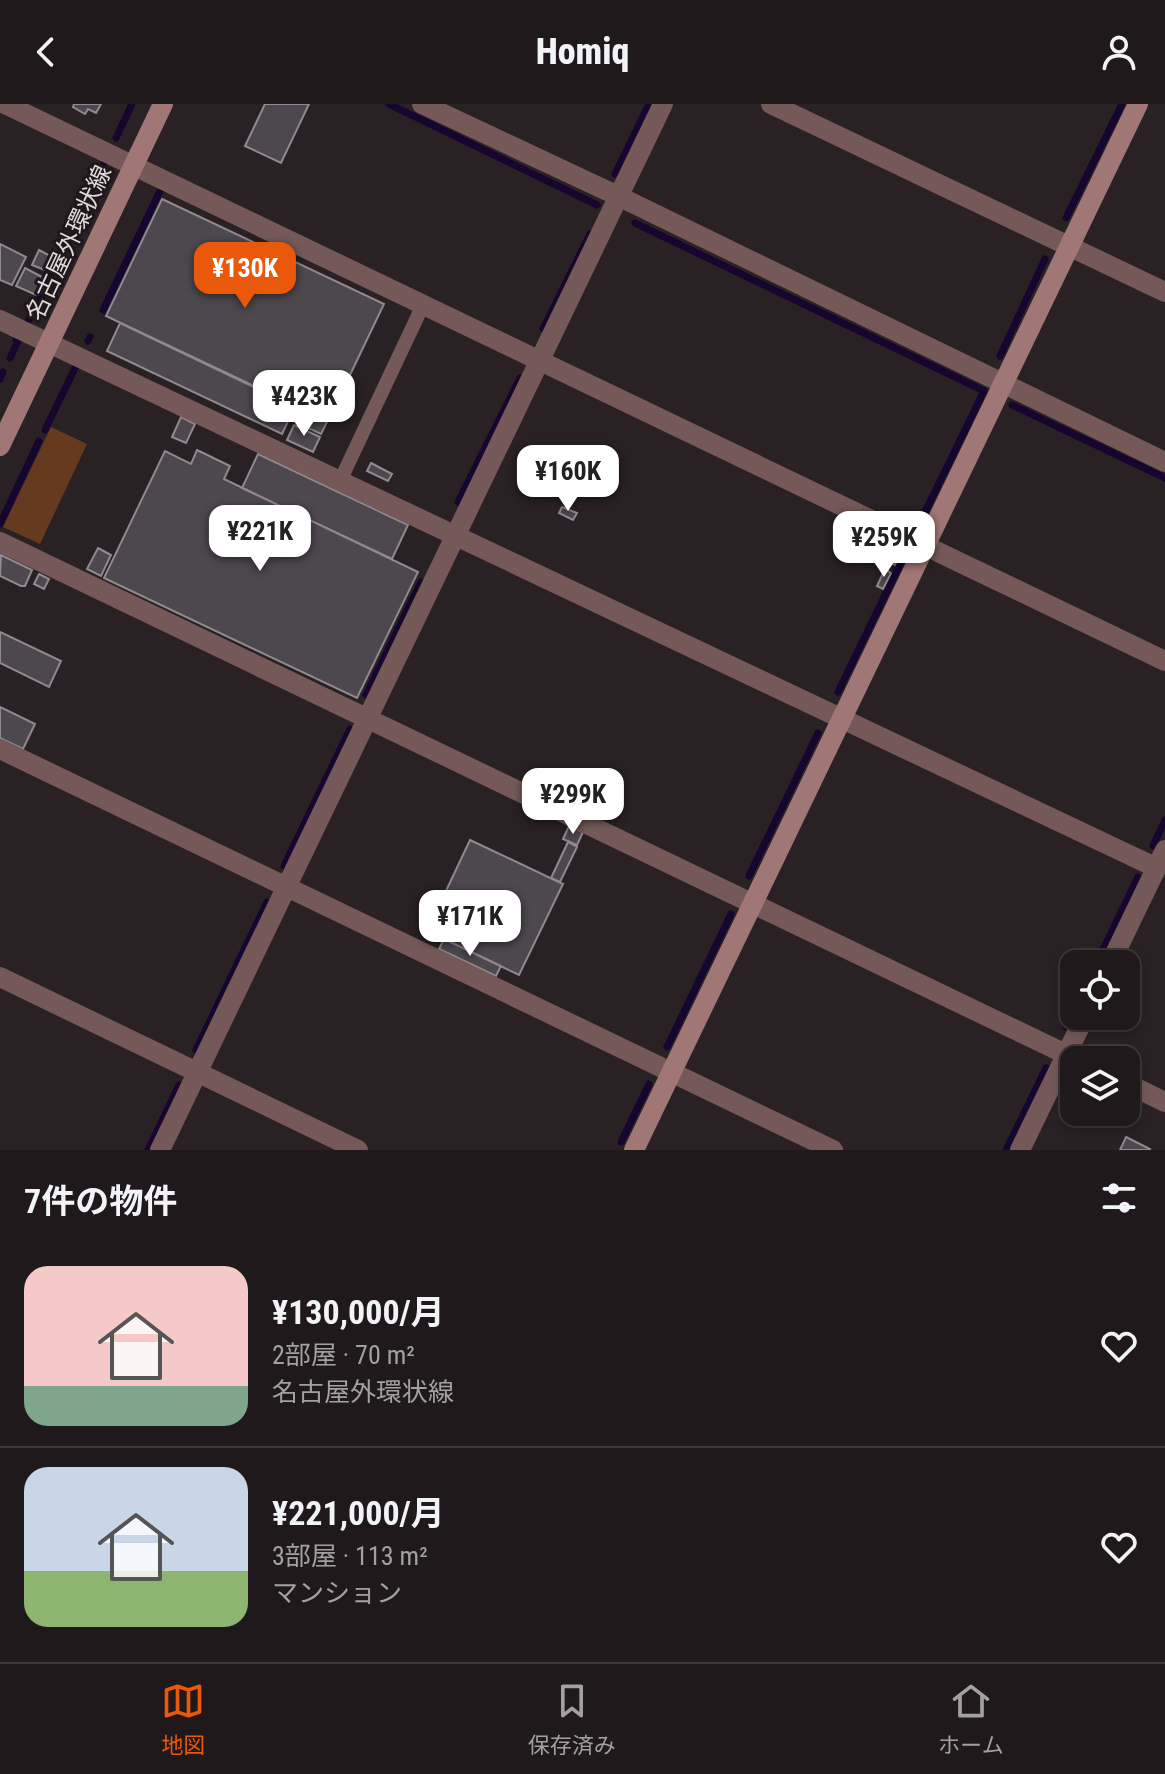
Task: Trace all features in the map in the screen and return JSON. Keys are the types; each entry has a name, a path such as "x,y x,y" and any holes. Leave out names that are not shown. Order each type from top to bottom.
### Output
{"street":[{"path":"5,104 1165,661"},
{"name":"名古屋外環状線","path":"0,446 163,104"},
{"path":"422,104 1165,462"},
{"path":"160,1150 663,104"},
{"path":"771,104 1165,292"},
{"path":"634,1150 1138,104"},
{"path":"0,320 842,719 1161,859 1117,950"},
{"path":"0,542 1060,1051"},
{"path":"0,749 833,1150"},
{"path":"0,977 358,1150"},
{"path":"1020,1150 1060,1078"},
{"path":"1140,1090 1165,1102"}],"lane":[{"path":"340,481 423,305"}],"shaded area":[{"path":"51,427 87,444 40,544 3,527"}],"building":[{"path":"74,104 101,104 96,113 88,109 85,114 73,107"},
{"path":"265,104 309,104 281,163 245,146"},
{"path":"162,199 384,304 328,421 106,316"},
{"path":"0,244 26,257 12,285 0,280"},
{"path":"39,250 54,258 47,271 32,265"},
{"path":"25,268 44,278 36,295 16,286"},
{"path":"120,323 327,422 321,434 289,419 282,434 107,351"},
{"path":"181,417 195,424 186,443 172,437"},
{"path":"294,425 320,437 313,452 287,440"},
{"path":"197,450 230,466 224,479 418,572 357,698 104,578 165,451 191,464"},
{"path":"258,454 408,525 392,559 242,488"},
{"path":"371,463 392,474 388,481 367,471"},
{"path":"562,507 577,513 573,520 559,513"},
{"path":"98,548 111,555 101,576 87,569"},
{"path":"893,552 899,555 895,565 889,562"},
{"path":"1,555 32,570 25,586 0,576"},
{"path":"885,569 891,573 883,589 877,586"},
{"path":"39,574 49,579 44,589 34,584"},
{"path":"0,632 61,661 49,687 0,663"},
{"path":"0,707 35,724 23,749 0,738"},
{"path":"569,826 583,832 577,845 563,839"},
{"path":"470,840 563,884 519,975 427,931"},
{"path":"568,842 577,847 560,882 551,878"},
{"path":"444,939 501,966 496,976 439,949"},
{"path":"1126,1137 1150,1149 1120,1150"}],"waterway":[{"path":"116,138 132,104"},
{"path":"389,104 597,205"},
{"path":"615,174 649,104"},
{"path":"1066,218 1122,104"},
{"path":"80,213 104,163"},
{"path":"103,310 160,191"},
{"path":"635,223 984,391 925,512"},
{"path":"543,329 590,234"},
{"path":"50,276 65,244"},
{"path":"1000,356 1045,259"},
{"path":"28,322 42,292"},
{"path":"88,341 90,337"},
{"path":"10,358 16,340"},
{"path":"45,430 78,362"},
{"path":"0,379 3,372"},
{"path":"458,502 520,378"},
{"path":"1012,405 1165,478"},
{"path":"0,524 39,441"},
{"path":"838,692 904,556"},
{"path":"366,695 421,582"},
{"path":"284,866 350,729"},
{"path":"749,876 818,733"},
{"path":"1153,846 1165,820"},
{"path":"1103,950 1138,877"},
{"path":"196,1050 267,902"},
{"path":"667,1047 731,914"},
{"path":"1006,1150 1046,1068"},
{"path":"621,1142 649,1084"},
{"path":"148,1150 179,1085"}]}
